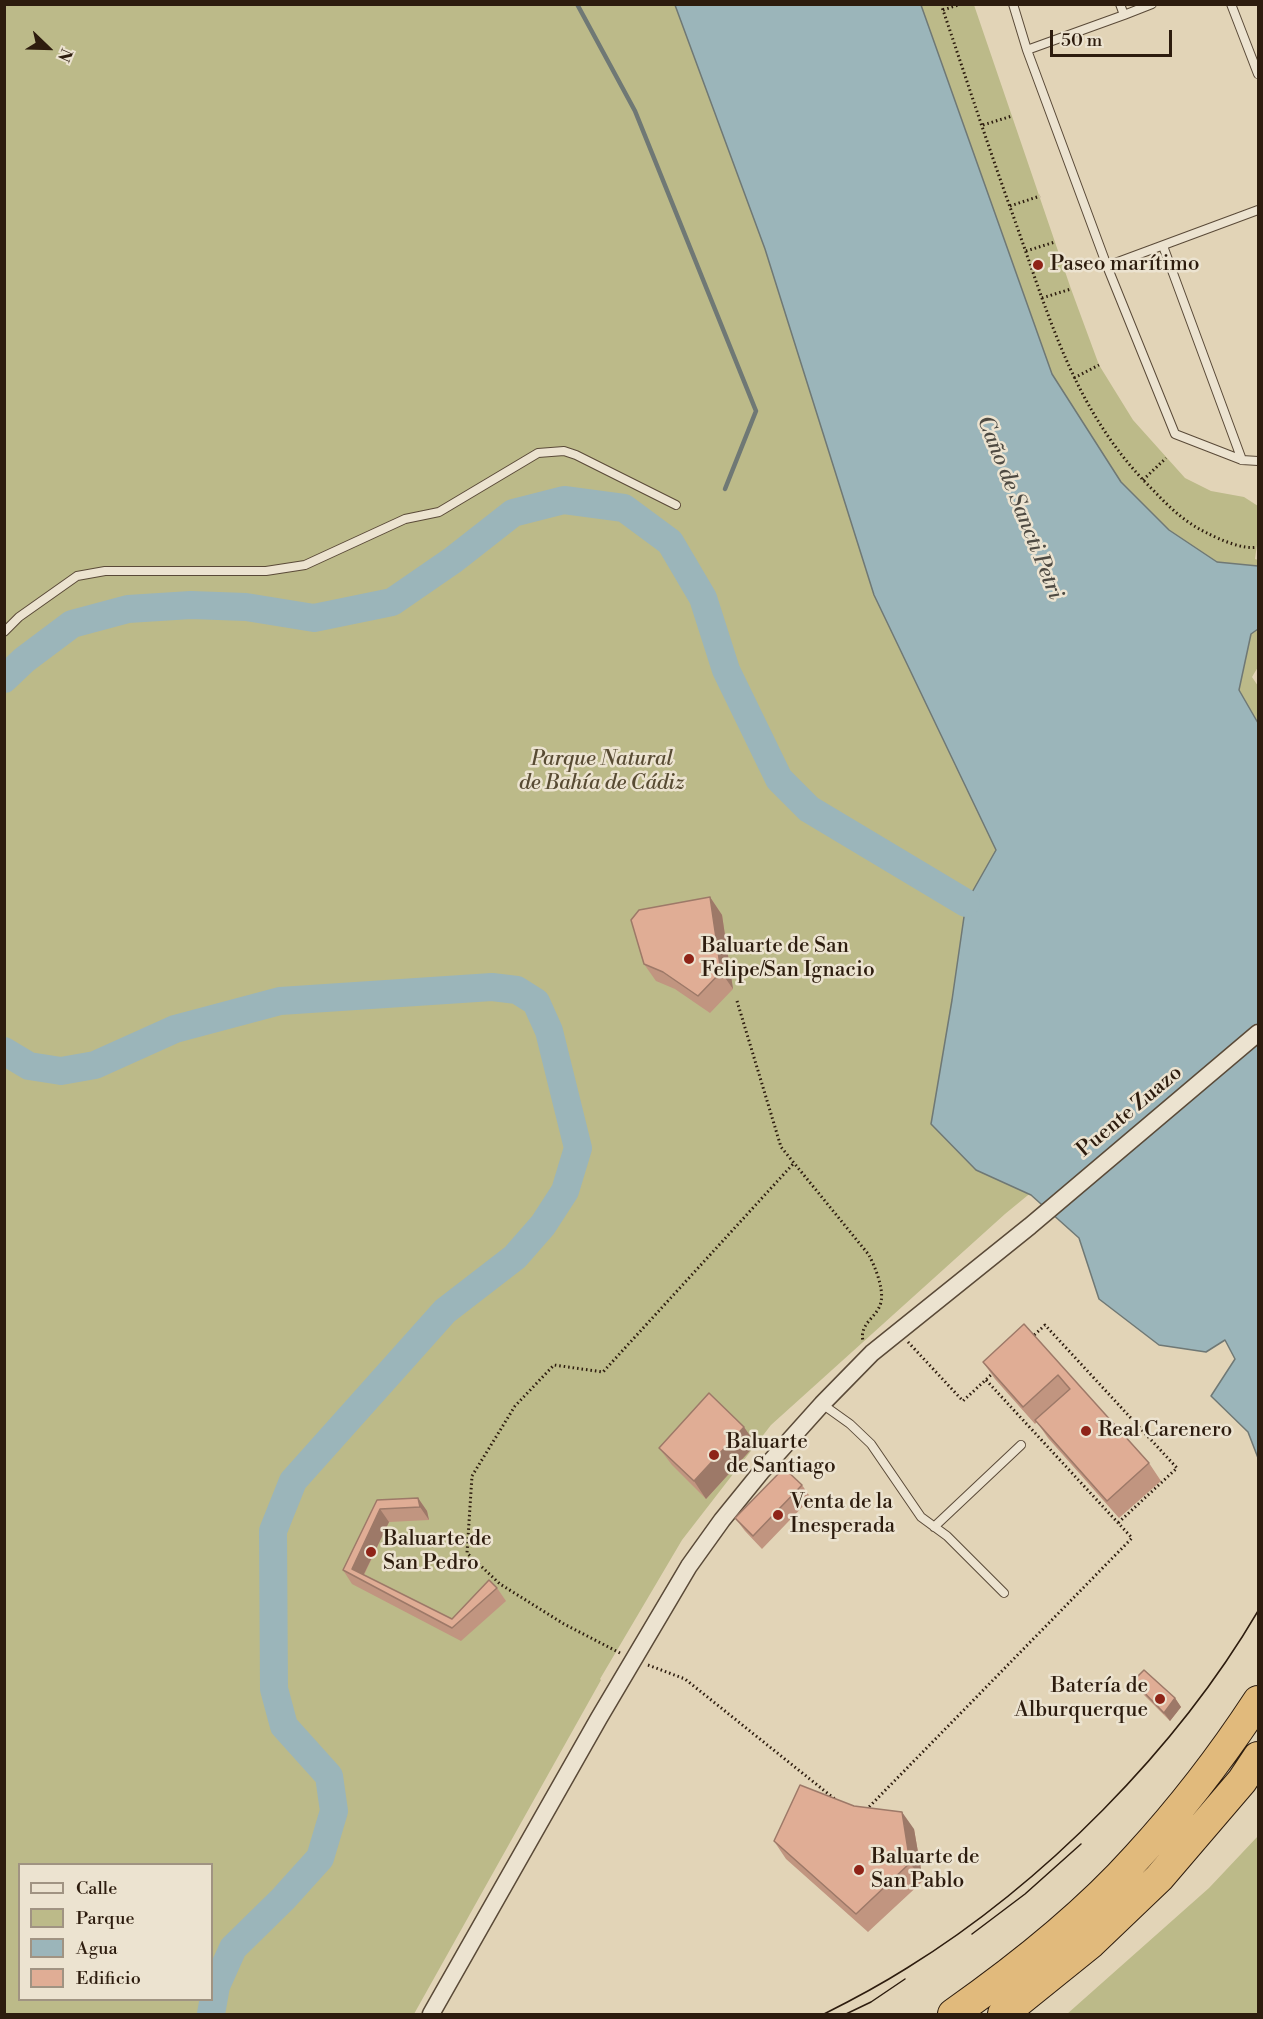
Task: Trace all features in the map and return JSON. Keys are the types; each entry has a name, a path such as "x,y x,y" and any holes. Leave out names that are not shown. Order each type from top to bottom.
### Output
{"highway":[{"path":"953,2014 1002,1979 1072,1920 1137,1858 1219,1759 1258,1701"},
{"path":"1003,2014 1091,1944 1159,1878 1242,1780 1258,1757"}],"street":[{"name":"Puente Zuazo","path":"431,2014 563,1780 689,1566 761,1472 872,1353 1030,1226 1258,1033"}],"lane":[{"path":"1013,4 1027,50 1107,266 1175,434 1242,460 1258,461"},
{"path":"1120,4 1124,15"},
{"path":"1027,50 1152,4"},
{"path":"1231,4 1258,74"},
{"path":"1107,266 1258,210"},
{"path":"1163,246 1242,460"},
{"path":"4,632 19,617 77,576 105,571 266,571 305,565 405,519 440,512 538,453 551,450 576,455 676,505"},
{"path":"822,1404 850,1424 871,1444 921,1516 947,1536 1004,1593"},
{"path":"934,1527 1021,1444"}],"path":[{"path":"941,4 1042,298 1089,409 1110,441 1143,480 1175,512 1193,526 1215,537 1234,544 1258,547"},
{"path":"943,10 961,4"},
{"path":"982,125 1012,116"},
{"path":"1010,206 1040,196"},
{"path":"1026,251 1055,242"},
{"path":"1042,298 1071,289"},
{"path":"1074,378 1100,365"},
{"path":"1143,480 1166,458"},
{"path":"737,1001 781,1147 869,1255 874,1265 881,1302 879,1309 866,1323 862,1335 864,1344 872,1353"},
{"path":"794,1163 603,1372 554,1365 516,1406 472,1476 466,1552 500,1584 564,1624 634,1659 685,1679 840,1803"},
{"path":"1028,1341 1046,1325 1178,1468 1118,1523"},
{"path":"898,1332 963,1401 994,1372"},
{"path":"866,1809 1132,1538 986,1380"}],"green space":[{"name":"Parque Natural de Bahía de Cádiz","path":"5,5 974,5 1099,365 1133,420 1185,478 1211,491 1244,497 1258,506 1255,559 1258,560 1258,667 1252,677 1258,686 1258,1006 1005,1214 771,1425 682,1540 600,1679 414,2014 5,2014"},
{"path":"1258,1836 1258,2014 1067,2014 1209,1888"}],"water":[{"name":"Caño de Sancti Petri","path":"675,5 921,5 1052,374 1121,482 1169,530 1217,562 1258,566 1258,629 1251,634 1239,690 1258,723 1258,1458 1248,1432 1211,1396 1235,1359 1225,1340 1206,1352 1159,1345 1099,1299 1079,1238 1031,1195 976,1170 931,1124 966,903 996,850 874,595 765,249"}],"building":[{"name":"Baluarte de San Felipe/San Ignacio","path":"710,897 721,972 698,996 663,972 644,964 631,920 639,910"},
{"name":"Real Carenero","path":"1024,1324 1149,1463 1107,1501 1035,1420 1070,1389 1058,1375 1023,1407 983,1362"},
{"path":"709,1393 744,1427 694,1481 659,1448"},
{"path":"784,1468 802,1485 753,1536 735,1518"},
{"path":"418,1498 420,1507 380,1509 352,1569 452,1619 489,1580 497,1588 452,1628 343,1570 377,1500"},
{"name":"Batería de Alburquerque","path":"1144,1670 1175,1698 1164,1713 1133,1681"},
{"name":"Baluarte de San Pablo","path":"800,1785 854,1806 902,1812 910,1863 856,1914 774,1841"}],"waterway":[{"path":"577,4 635,111 756,411 725,489"},
{"path":"4,679 24,660 72,624 128,609 191,605 246,607 314,618 392,602 453,560 513,513 564,500 624,508 670,542 703,598 726,670 779,779 809,809 966,903"},
{"path":"4,1051 29,1066 61,1071 95,1065 175,1029 280,1001 492,987 517,990 536,1002 549,1031 578,1148 565,1191 543,1225 515,1257 445,1311 293,1481 273,1531 274,1689 284,1726 329,1776 334,1811 320,1858 283,1899 233,1948 216,1986 211,2014"}],"tram line":[{"path":"824,2014 897,1974 958,1934 1056,1855 1103,1810 1188,1713 1225,1663 1258,1611"},
{"path":"972,1934 1025,1894 1081,1844"},
{"path":"846,2014 871,2002 905,1979"}],"place":[{"name":"Paseo marítimo","path":"1038,265"},
{"name":"Baluarte de San Felipe/San Ignacio","path":"689,959"},
{"name":"Real Carenero","path":"1086,1431"},
{"name":"Baluarte de Santiago","path":"714,1455"},
{"name":"Venta de la Inesperada","path":"778,1515"},
{"name":"Baluarte de San Pedro","path":"371,1552"},
{"name":"Batería de Alburquerque","path":"1160,1699"},
{"name":"Baluarte de San Pablo","path":"859,1870"}]}
